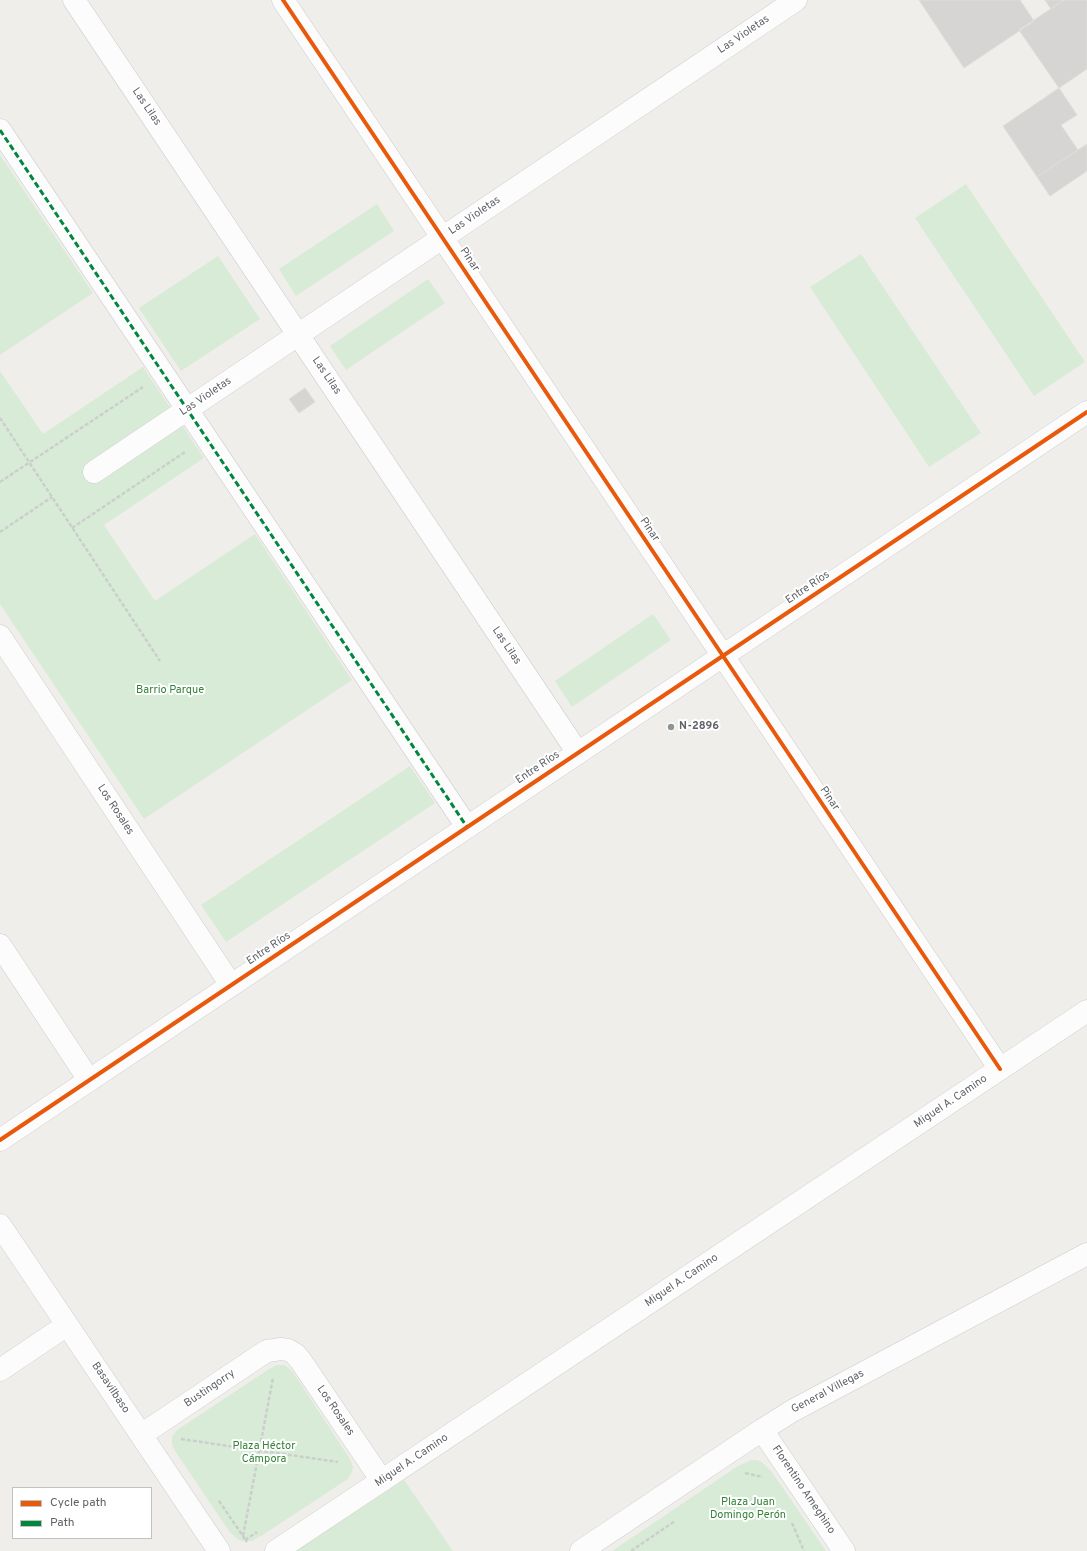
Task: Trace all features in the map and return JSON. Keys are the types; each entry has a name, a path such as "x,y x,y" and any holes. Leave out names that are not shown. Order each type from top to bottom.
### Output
{"street":[{"name":"Las Lilas","path":"74,0 578,753"},
{"name":"Pinar","path":"283,0 1000,1069"},
{"name":"Las Violetas","path":"94,472 796,0"},
{"path":"0,130 467,827"},
{"name":"Entre Ríos","path":"0,1140 1087,412"},
{"name":"Los Rosales","path":"0,636 231,985"},
{"path":"0,945 89,1080"},
{"name":"Miguel A. Camino","path":"276,1551 1087,1011"},
{"name":"Basavilbaso","path":"0,1225 219,1551"},
{"name":"General Villegas","path":"581,1551 792,1411 1087,1254"},
{"path":"0,1370 67,1325"},
{"name":"Los Rosales","path":"281,1349 288,1350 295,1354 301,1361 382,1481"},
{"name":"Bustingorry","path":"141,1435 262,1354 267,1351 281,1349"},
{"name":"Florentino Ameghino","path":"762,1430 844,1551"}],"path":[{"path":"0,482 163,374"},
{"path":"0,418 160,661"},
{"path":"72,528 206,438"},
{"path":"0,532 52,498"},
{"path":"243,1536 273,1373 267,1378"},
{"path":"183,1434 176,1439 344,1463"},
{"path":"742,1470 745,1474 762,1477 767,1474"},
{"path":"762,1477 766,1484"},
{"path":"790,1521 804,1551"},
{"path":"245,1540 258,1531"}],"green space":[{"path":"0,155 93,293 0,355"},
{"path":"966,184 1085,362 1034,396 915,218"},
{"path":"377,204 394,231 296,296 279,269"},
{"path":"861,254 981,433 929,467 810,287"},
{"path":"218,256 260,319 181,371 139,308"},
{"path":"428,279 445,303 346,370 330,346"},
{"name":"Barrio Parque","path":"143,367 204,458 104,525 155,601 255,534 352,680 144,819 0,604 0,371 43,434"},
{"path":"653,614 671,640 572,707 555,681"},
{"path":"410,766 435,803 226,942 201,905"},
{"name":"Plaza Héctor Cámpora","path":"277,1365 284,1365 293,1372 350,1459 353,1467 348,1479 261,1536 252,1541 242,1541 237,1539 229,1531 175,1451 172,1444 172,1437 177,1430"},
{"name":"Plaza Juan Domingo Perón","path":"751,1460 762,1462 772,1472 826,1551 612,1551 738,1466"},
{"path":"404,1480 453,1551 296,1551"}],"building":[{"path":"919,0 1020,0 1034,21 964,68"},
{"path":"1045,0 1064,0 1051,9"},
{"path":"1064,0 1087,0 1087,69 1059,88 1019,30"},
{"path":"1059,88 1077,115 1061,125 1078,150 1037,177 1003,126"},
{"path":"1087,144 1087,171 1050,196 1037,177"},
{"path":"305,388 315,402 299,413 289,399"}],"marked path":[{"path":"0,130 467,827"}],"cycle path":[{"path":"283,0 1000,1069"},
{"path":"0,1140 1087,412"}],"place":[{"name":"N-2896","path":"671,727"}]}
